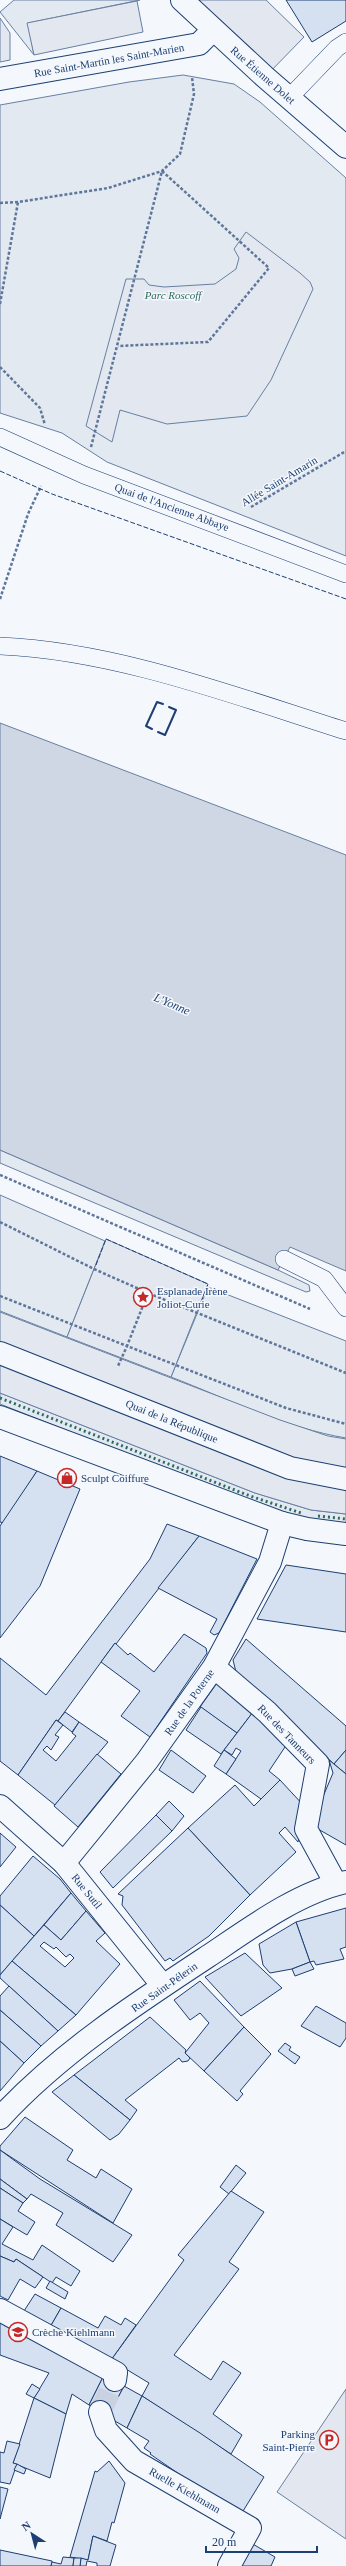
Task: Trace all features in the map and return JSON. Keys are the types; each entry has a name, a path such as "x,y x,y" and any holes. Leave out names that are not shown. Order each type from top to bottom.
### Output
{"street":[{"name":"Rue Étienne Dolet","path":"182,0 213,30 346,147"},
{"name":"Rue Saint-Martin les Saint-Marien","path":"1,76 190,46 199,44 213,30"},
{"name":"Quai de la République","path":"0,1353 290,1468 346,1479"},
{"path":"0,1417 282,1523 307,1529 346,1534"},
{"name":"Rue de la Poterne","path":"64,1862 147,1761 214,1668 270,1562 282,1523"},
{"name":"Rue des Tanneurs","path":"214,1668 267,1712 318,1764 306,1829 341,1883"},
{"name":"Rue Sutil","path":"0,1806 64,1862 163,1986"},
{"name":"Rue Saint-Pélerin","path":"0,2118 30,2085 163,1986 252,1927 293,1903 341,1883"},
{"path":"0,2310 116,2373 115,2380"},
{"name":"Ruelle Kiehlmann","path":"100,2412 106,2430 134,2461 250,2528 228,2566"}],"lane":[{"path":"289,98 337,48 346,42"},
{"name":"Quai de l'Ancienne Abbaye","path":"0,437 84,475 221,525 346,574"},
{"path":"0,646 36,648 170,675 346,731"},
{"path":"284,1258 324,1279 346,1308"}],"path":[{"path":"0,203 18,202 108,188 162,171 180,154 194,94 190,46"},
{"path":"84,475 162,171"},
{"path":"118,346 208,342 269,268 162,171"},
{"path":"0,304 18,202"},
{"path":"0,367 40,408 53,460"},
{"name":"Allée Saint-Amarin","path":"221,525 346,451"},
{"path":"0,598 28,514"},
{"path":"0,1175 313,1310"},
{"path":"0,1222 94,1269 148,1293 346,1373"},
{"path":"126,1346 148,1293"},
{"path":"0,1296 286,1408 346,1424"}],"green space":[{"path":"14,0 140,0 28,23 34,55 0,12"},
{"name":"Parc Roscoff","path":"183,75 234,84 260,102 346,178 346,556 107,462 62,433 0,413 0,105 129,82"},
{"path":"0,1150 278,1270 309,1285 310,1291 306,1292 0,1163"},
{"path":"0,1195 105,1241 67,1337 0,1311"},
{"path":"208,1287 346,1341 346,1438 279,1420 171,1377"},
{"path":"0,1393 255,1493 311,1510 346,1514 346,1524 309,1520 251,1503 0,1404"}],"shaded area":[{"path":"182,0 266,0 304,37 265,77"},
{"path":"137,1 143,32 34,55 27,23"},
{"path":"0,18 10,33 10,60 0,62"},
{"path":"246,232 300,273 310,282 313,289 271,380 247,416 167,424 120,410 112,442 86,426 126,279 144,279 149,285 164,287 215,284 236,269 239,258 234,249"},
{"name":"Esplanade Irène Joliot-Curie","path":"106,1239 208,1284 171,1377 67,1337"},
{"path":"0,1312 280,1420 328,1436 346,1439 346,1514 311,1510 255,1493 0,1393"},
{"name":"Parking Saint-Pierre","path":"346,2389 346,2539 277,2492"}],"water":[{"name":"L'Yonne","path":"0,723 346,855 346,1271 290,1247 278,1270 0,1150"}],"building":[{"path":"286,0 346,0 346,21 312,42"},
{"path":"0,1456 37,1471 4,1523 0,1522"},
{"path":"37,1471 80,1489 40,1586 0,1638 0,1526"},
{"path":"167,1524 199,1536 116,1644 115,1643 58,1721 56,1720 18,1775 0,1761 0,1658 46,1695 150,1559"},
{"path":"199,1536 257,1559 219,1633 214,1635 210,1632 217,1619 158,1588"},
{"path":"286,1565 346,1574 346,1632 257,1619"},
{"path":"184,1634 206,1648 207,1653 150,1737 121,1716 140,1691 101,1662 115,1643 128,1655 130,1653 154,1672"},
{"path":"246,1639 346,1726 346,1750 334,1764 237,1676 233,1660"},
{"path":"217,1683 253,1712 237,1733 200,1707"},
{"path":"201,1707 237,1733 221,1754 186,1730"},
{"path":"65,1712 79,1722 72,1732 58,1721"},
{"path":"253,1712 287,1744 269,1771 280,1780 261,1799 226,1774 241,1751 236,1748 232,1755 224,1750"},
{"path":"56,1720 63,1725 55,1735 59,1737 51,1750 47,1746 43,1750 56,1761 76,1736 72,1733 79,1722 108,1742 55,1805 18,1775"},
{"path":"171,1750 206,1776 193,1793 159,1770"},
{"path":"224,1750 236,1759 226,1774 214,1766"},
{"path":"346,1750 346,1774 334,1764"},
{"path":"97,1754 121,1774 78,1827 54,1806"},
{"path":"329,1760 346,1774 346,1845 311,1825 333,1773"},
{"path":"280,1780 305,1807 298,1842 285,1827 279,1833 296,1852 250,1895 188,1828 235,1785 254,1806"},
{"path":"169,1801 184,1816 172,1831 156,1815"},
{"path":"156,1815 172,1831 113,1888 100,1872"},
{"path":"188,1828 250,1895 209,1936 173,1961 170,1958 165,1961 122,1905 123,1896 118,1894"},
{"path":"0,1833 16,1847 0,1867"},
{"path":"33,1856 60,1879 71,1893 34,1936 0,1905 0,1896"},
{"path":"71,1893 86,1911 61,1940 44,1925"},
{"path":"0,1905 34,1936 0,1975"},
{"path":"346,1908 346,1947 340,1949 344,1959 316,1965 314,1961 310,1962 296,1922"},
{"path":"86,1911 105,1933 96,1941 120,1964 76,2015 12,1961 44,1925 61,1940","holes":["44,1942 54,1949 56,1947 66,1957 70,1954 74,1958 65,1967 40,1946"]},
{"path":"296,1922 310,1962 292,1969 270,1973 263,1965 259,1944"},
{"path":"245,1953 282,1988 241,2016 205,1977"},
{"path":"12,1961 76,2015 58,2031 0,1978 0,1975"},
{"path":"310,1962 314,1969 295,1976 292,1969"},
{"path":"200,1981 244,2027 204,2071 185,2053 209,2023 200,2013 190,2020 174,2000"},
{"path":"9,1986 58,2031 41,2046 0,2010 0,1996"},
{"path":"316,2006 346,2023 346,2038 340,2047 301,2026"},
{"path":"0,2010 41,2046 24,2063 0,2041"},
{"path":"150,2017 186,2050 185,2053 190,2058 188,2061 182,2062 179,2058 125,2100 137,2110 130,2120 74,2075"},
{"path":"244,2027 271,2054 240,2091 243,2094 237,2101 204,2071"},
{"path":"0,2041 24,2063 0,2091"},
{"path":"285,2043 291,2047 289,2050 300,2057 295,2064 278,2051"},
{"path":"74,2075 130,2120 119,2134 110,2140 52,2092"},
{"path":"25,2117 73,2150 67,2160 96,2178 101,2169 132,2189 113,2223 0,2150 0,2146"},
{"path":"0,2150 40,2179 132,2235 113,2262 56,2225 63,2213 31,2194 27,2199 0,2179"},
{"path":"236,2165 246,2173 229,2194 220,2187"},
{"path":"0,2179 27,2199 23,2203 0,2188"},
{"path":"0,2188 23,2203 18,2211 35,2222 27,2235 0,2219"},
{"path":"231,2191 264,2212 229,2262 239,2269 174,2355 211,2380 223,2361 241,2373 213,2414 242,2435 231,2454 142,2396 149,2383 111,2360 184,2260 178,2255"},
{"path":"0,2219 13,2227 2,2244 33,2260 42,2245 80,2271 71,2286 56,2277 52,2283 16,2259 14,2262 0,2256"},
{"path":"0,2256 14,2262 16,2259 43,2277 35,2288 20,2279 8,2300 0,2296"},
{"path":"50,2281 68,2292 65,2299 46,2288"},
{"path":"35,2294 61,2308 49,2329 22,2314"},
{"path":"61,2308 98,2328 105,2316 121,2325 125,2318 136,2325 111,2360 49,2329"},
{"path":"0,2316 105,2373 89,2405 72,2394 66,2414 34,2398 49,2373 0,2355"},
{"path":"105,2373 124,2386 108,2417 89,2405"},
{"path":"32,2384 40,2389 34,2398 26,2394"},
{"path":"124,2386 142,2396 127,2428 108,2417"},
{"path":"142,2396 200,2433 264,2477 240,2516 150,2454 151,2453 144,2448 149,2441 127,2428"},
{"path":"34,2398 66,2414 50,2478 13,2463"},
{"path":"7,2441 20,2444 13,2463 17,2464 10,2484 0,2482 0,2452 4,2453"},
{"path":"109,2461 125,2483 114,2523 112,2522 107,2541 93,2536 88,2560 70,2557 95,2471 97,2472"},
{"path":"17,2464 26,2469 24,2474 14,2470"},
{"path":"0,2487 8,2489 0,2519"},
{"path":"93,2536 116,2545 110,2566 97,2566 97,2563 87,2561 86,2566 80,2566 81,2558 88,2560"},
{"path":"251,2543 275,2557 271,2566 231,2566"},
{"path":"0,2550 52,2561 51,2566 0,2566"},
{"path":"63,2557 74,2558 73,2566 51,2566 52,2562 61,2564"},
{"path":"74,2558 81,2558 80,2566 73,2566"}],"tunnel":[{"path":"100,2412 115,2380"}],"hedge":[{"path":"0,1398 250,1496 301,1513"},
{"path":"318,1516 346,1519"}],"fence":[{"path":"0,471 52,494 346,599"},
{"path":"96,1265 106,1239 208,1284 198,1310"}],"wall":[{"path":"152,729 146,726 157,702 163,704"},
{"path":"158,732 165,735 176,710 169,707"}],"place":[{"name":"Esplanade Irène Joliot-Curie","path":"143,1297"},
{"name":"Sculpt Coiffure","path":"67,1478"},
{"name":"Crèche Kiehlmann","path":"18,2332"},
{"name":"Parking Saint-Pierre","path":"329,2440"}]}
